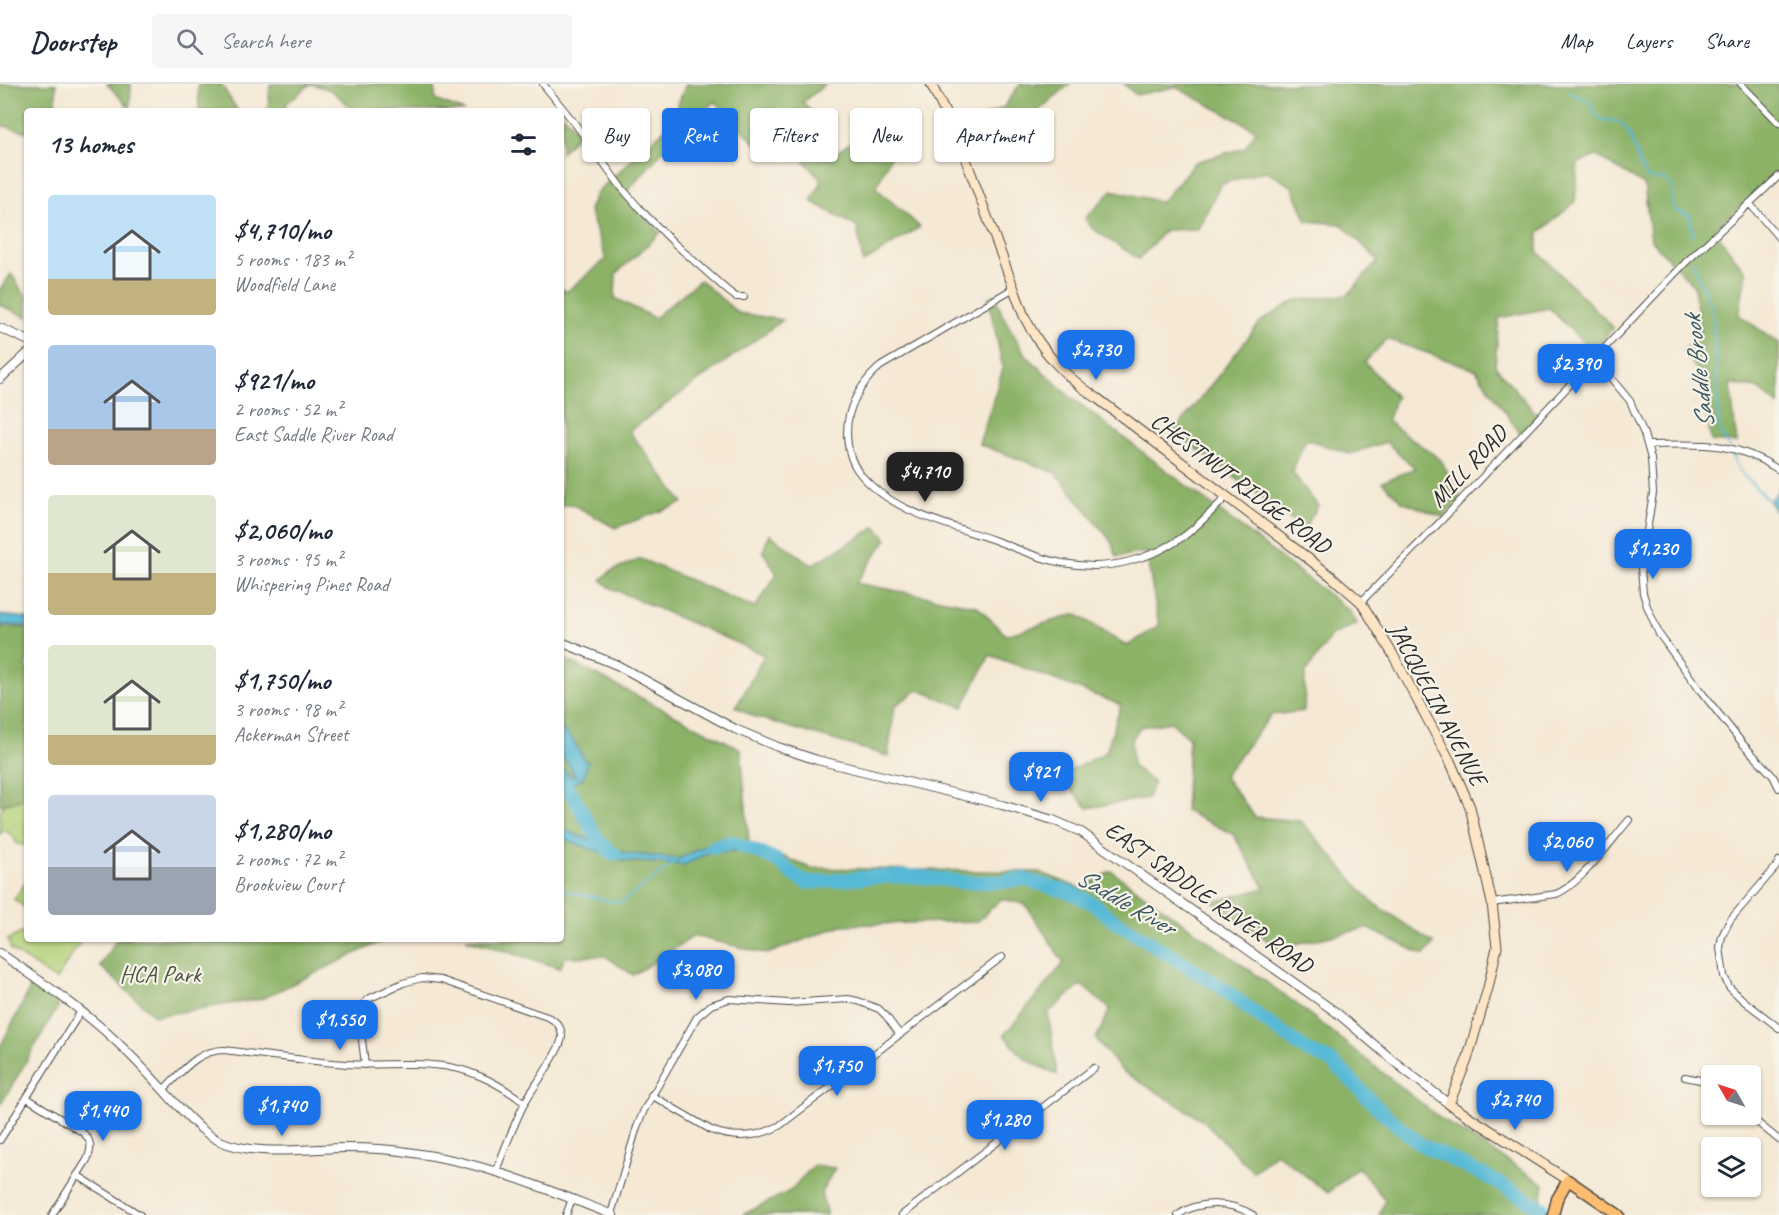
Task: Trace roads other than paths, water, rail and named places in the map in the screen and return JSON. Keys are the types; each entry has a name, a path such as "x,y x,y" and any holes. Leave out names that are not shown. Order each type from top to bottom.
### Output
{"main road":[{"name":"CHESTNUT RIDGE ROAD","path":"932,84 955,131 1024,316 1047,354 1065,374 1331,576 1361,602"},
{"name":"JACQUELIN AVENUE","path":"1361,602 1402,670 1465,792 1492,903 1497,947 1492,972 1467,1060 1449,1104"},
{"name":"EAST SADDLE RIVER ROAD","path":"1449,1104 1619,1215"},
{"path":"1553,1215 1557,1199 1568,1180"}],"street":[{"path":"543,84 562,108"},
{"path":"1741,84 1779,123"},
{"path":"564,110 621,187 654,223 728,291 736,297 744,297"},
{"name":"MILL ROAD","path":"1361,602 1442,521 1686,263 1779,176"},
{"path":"1750,204 1779,238"},
{"path":"1014,288 886,363 871,374 862,386 850,411 846,434 851,456 857,469 872,487 923,515 1047,559 1083,565 1115,564 1145,557 1176,543 1196,528 1227,496"},
{"path":"0,328 24,339"},
{"path":"0,379 24,357"},
{"path":"1595,359 1630,400 1648,445 1653,475 1653,493 1641,568 1643,593 1647,606 1659,633 1699,689 1743,744 1773,776 1779,788"},
{"path":"1648,445 1706,444 1729,447 1752,454 1779,470"},
{"name":"EAST SADDLE RIVER ROAD","path":"564,643 617,665 735,729 778,747 817,760 1002,805 1053,820 1081,832 1337,1013 1449,1104"},
{"path":"1492,903 1556,894 1570,887 1629,820"},
{"path":"1779,861 1730,920 1722,936 1720,948 1724,976 1729,987 1779,1028"},
{"path":"0,953 81,1011 119,1044 197,1126 218,1140 243,1149 256,1150 379,1149 438,1156 496,1171 612,1215 637,1127 651,1095 697,1017 704,1010 719,1001 729,999 789,1003 848,999 879,1010 900,1035"},
{"path":"651,1095 721,1134 753,1136 765,1133 779,1126 1002,957"},
{"path":"365,1065 359,1015 363,1003 412,980 423,978 441,980 550,1018 560,1027 562,1038 560,1044 525,1103 496,1171"},
{"path":"0,1140 81,1011"},
{"path":"163,1090 196,1058 211,1051 224,1050 365,1065 433,1064 452,1067 483,1077 525,1103"},
{"path":"902,1215 1094,1068"},
{"path":"1685,1077 1701,1080"},
{"path":"27,1098 82,1132 89,1139 91,1150 52,1215"},
{"path":"1761,1125 1779,1140"},
{"path":"77,1175 140,1215"},
{"path":"566,1215 572,1199"},
{"path":"1178,1215 1194,1206 1204,1204 1237,1207 1253,1215"}],"water":[{"path":"1779,490 1779,518 1769,501"},
{"path":"0,615 24,618 24,626 0,625"},
{"path":"564,730 585,761 588,761 583,778 574,783 564,783 564,769 575,777 564,758"},
{"path":"564,830 625,853 678,859 719,839 731,840 735,851 709,852 685,865 624,861 564,839"}],"waterway":[{"name":"Saddle Brook","path":"1568,92 1590,101 1593,111 1601,119 1619,122 1624,126 1647,177 1665,180 1673,186 1672,204 1675,210 1690,216 1693,236"},
{"name":"Saddle Brook","path":"1693,261 1713,315 1719,425 1721,434 1729,447"},
{"name":"Saddle Brook","path":"1732,452 1737,467 1769,501"},
{"name":"Saddle River","path":"564,783 592,830 603,845 615,854"},
{"name":"Saddle River","path":"713,847 732,842 775,859 807,883 870,877 914,876 963,882 1023,879 1072,893 1092,903 1112,919 1221,987 1309,1052 1329,1060 1383,1113 1420,1144 1493,1180 1554,1215"},
{"path":"564,891 621,903 673,864"}],"park label":[{"name":"HCA Park","path":"160,974"}]}
